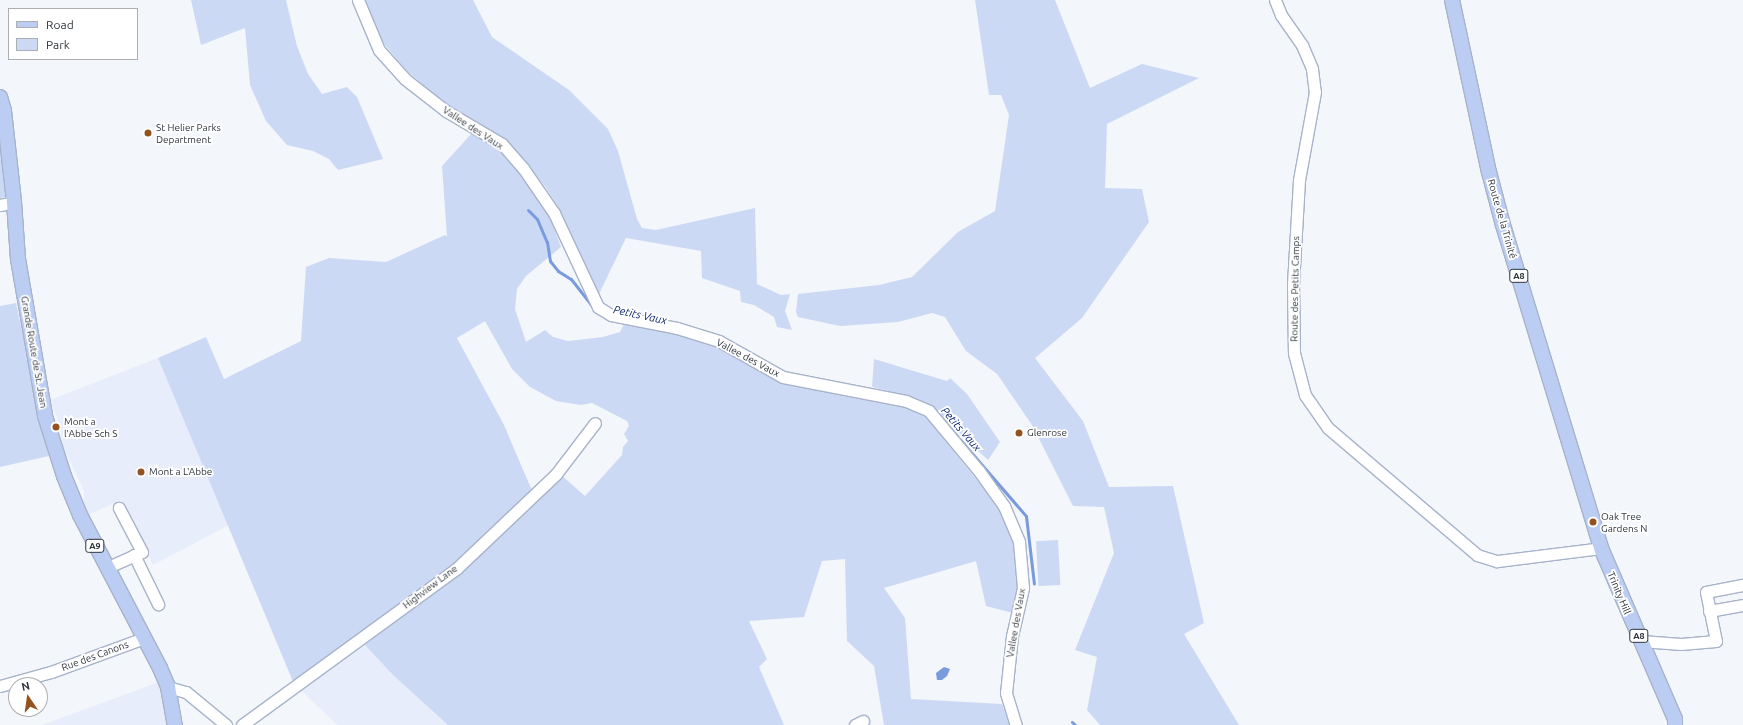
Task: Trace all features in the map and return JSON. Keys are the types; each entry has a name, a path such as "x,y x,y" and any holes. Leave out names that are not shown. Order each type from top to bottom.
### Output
{"main road":[{"name":"Route de la Trinité","path":"1452,0 1493,188 1601,548"},
{"name":"Grande Route de St. Jean","path":"0,97 4,111 14,202 18,259 46,416 64,476 106,568 144,638 168,687 175,725"},
{"name":"Trinity Hill","path":"1601,548 1675,719 1675,725"}],"street":[{"name":"Vallee des Vaux","path":"358,0 380,50 405,80 446,111 502,144 523,168 554,213 598,307 611,315 677,328 719,341 783,377 906,401 929,411 979,471 1004,506 1019,542 1023,588 1012,636 1006,693 1016,725"},
{"name":"Route des Petits Camps","path":"1275,0 1281,15 1302,45 1312,69 1315,92 1299,180 1293,284 1294,353 1305,395 1328,428 1478,555 1497,561 1601,548"},
{"path":"0,204 14,202"},
{"name":"Highview Lane","path":"242,725 456,569 556,474 595,423"},
{"path":"106,568 142,552 119,508"},
{"path":"134,555 158,604"},
{"path":"1641,641 1681,644 1716,641 1706,592 1743,585"},
{"path":"1709,611 1743,605"},
{"name":"Rue des Canons","path":"0,686 51,672 144,638"},
{"path":"168,687 186,692 226,725"}],"shaded area":[{"name":"Mont a L'Abbe","path":"158,358 229,525 153,565 121,500 88,515 84,504 84,491 63,446 60,425 50,400"},
{"path":"365,645 393,675 448,725 337,725 301,690"},
{"path":"159,682 167,725 42,725"}],"green space":[{"path":"191,0 286,0 297,46 308,74 322,94 347,87 357,97 383,159 338,170 329,159 313,151 287,145 266,121 250,85 245,28 201,45"},
{"path":"365,0 473,0 492,37 569,90 608,129 618,151 637,219 642,228 656,230 755,208 757,284 781,295 790,294 785,311 792,330 777,327 774,317 754,305 741,302 740,291 702,278 701,251 626,238 599,294 557,205 544,185 511,147 494,132 444,103 406,70 381,40"},
{"path":"975,0 1055,0 1090,88 1142,64 1199,78 1107,124 1105,188 1142,189 1149,222 1082,318 1035,358 1083,421 1109,487 1173,486 1204,623 1184,634 1239,725 1100,725 1087,710 1097,657 1075,650 1114,553 1104,507 1073,506 1032,425 997,374 966,351 945,317 932,313 898,322 840,326 798,317 796,312 798,294 879,285 912,277 958,232 995,211 1009,115 1001,95 989,95"},
{"path":"0,131 7,197 0,198"},
{"path":"472,133 501,152 533,189 550,217 561,247 526,276 517,289 515,309 526,342 545,330 553,337 568,341 603,337 620,332 624,324 658,329 716,347 780,383 904,407 925,416 998,506 1014,544 1017,588 1013,613 986,606 976,561 884,588 905,618 911,699 1002,704 1010,725 884,725 874,666 847,641 845,559 822,561 804,617 749,621 767,659 759,667 784,725 448,725 393,675 365,645 460,570 561,475 585,496 622,455 623,447 628,441 624,434 629,426 627,421 592,403 581,405 556,401 530,387 512,369 485,321 457,338 504,425 533,493 458,563 294,684 158,358 206,337 224,379 301,341 306,267 329,258 386,262 445,235 447,237 442,166"},
{"path":"16,303 49,456 0,467 0,306"},
{"path":"874,359 947,381 950,378 967,394 1000,442 988,460 934,409 909,396 872,387"},
{"path":"1058,540 1060,585 1038,586 1036,541"}],"water":[{"path":"944,667 950,669 947,676 942,680 937,680 936,673"}],"waterway":[{"name":"Petits Vaux","path":"528,210 537,219 547,242 550,261 558,271 571,279 594,308"},
{"name":"Petits Vaux","path":"944,421 1026,516 1034,584"},
{"name":"Petits Vaux","path":"1072,722 1075,725"}],"place":[{"name":"St Helier Parks Department","path":"148,133"},
{"name":"Mont a l'Abbe Sch S","path":"56,427"},
{"name":"Glenrose","path":"1019,433"},
{"name":"Mont a L'Abbe","path":"141,472"},
{"name":"Oak Tree Gardens N","path":"1593,522"}]}
